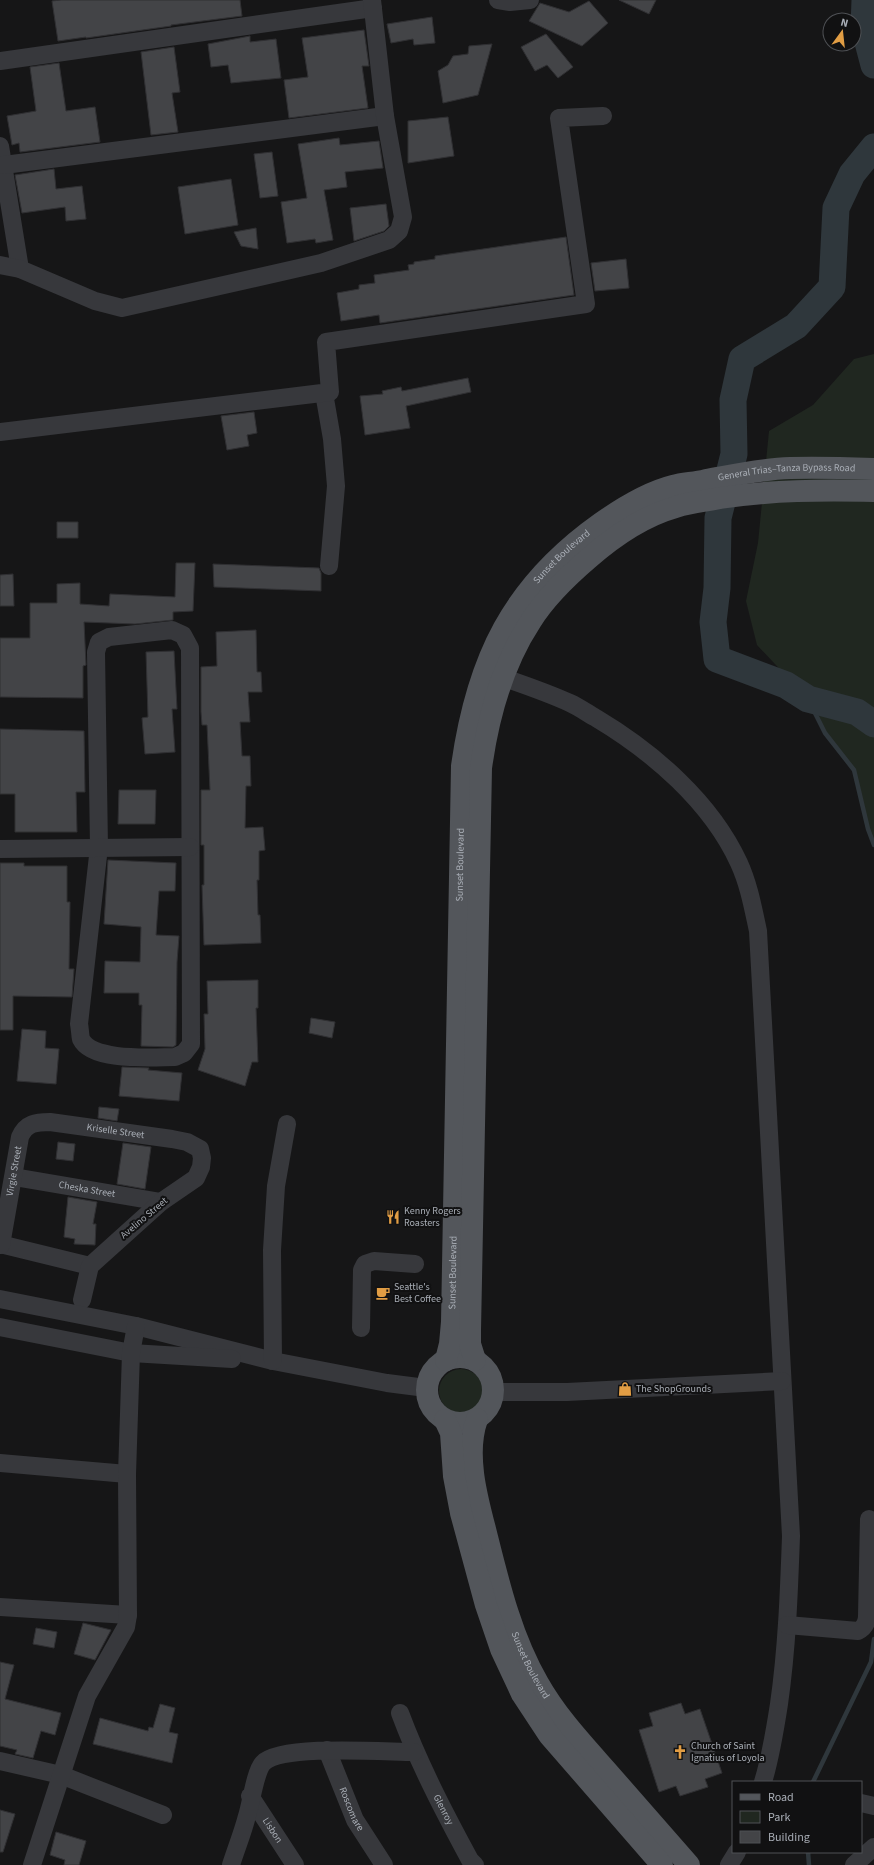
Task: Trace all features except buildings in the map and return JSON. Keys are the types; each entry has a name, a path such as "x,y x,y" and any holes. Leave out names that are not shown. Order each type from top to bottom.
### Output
{"main road":[{"name":"General Trias–Tanza Bypass Road","path":"701,491 750,472 811,467 874,469"},
{"name":"General Trias–Tanza Bypass Road","path":"701,491 753,493 805,490 874,491"},
{"name":"Sunset Boulevard","path":"446,1360 452,1330 462,766 466,735 474,698 519,641 531,620 548,598 576,570 598,550 624,531 675,507 701,491"},
{"name":"Sunset Boulevard","path":"475,1360 470,1344 470,1330 482,768 485,740 493,704 493,674"},
{"path":"460,1357 475,1360 490,1377 493,1392 488,1407 477,1419 461,1423 445,1420 432,1410 429,1403 426,1388 432,1371 446,1360 460,1357"},
{"name":"Sunset Boulevard","path":"477,1419 472,1432 474,1476 491,1554 518,1641 538,1683 565,1724 689,1865"},
{"name":"Sunset Boulevard","path":"445,1420 451,1433 454,1476 481,1589 501,1650 522,1694 549,1735 662,1865"}],"street":[{"path":"498,0 510,2 530,0"},
{"path":"0,60 372,4 385,116 402,217 399,231 389,240 321,263 122,308 95,301 20,269 0,265"},
{"path":"4,165 385,116"},
{"path":"0,432 330,392 326,342 586,304 559,118 603,116"},
{"path":"0,146 20,269"},
{"path":"324,393 332,439 336,486 329,566"},
{"path":"172,630 183,636 190,648 190,847 191,1044 184,1053 175,1057 105,1055 91,1049 81,1039 80,1024 99,848 96,652 99,642 109,637 172,630"},
{"path":"493,674 571,703 620,733 670,773 706,810 729,845 748,884 758,931 791,1536 783,1673 774,1740 763,1781"},
{"path":"0,849 190,847"},
{"name":"Kriselle Street","path":"29,1125 39,1122 50,1122 172,1139 187,1142 200,1149"},
{"path":"273,1361 272,1250 276,1186 287,1124"},
{"name":"Virgie Street","path":"1,1244 20,1137 23,1130 29,1125"},
{"name":"Avelino Street","path":"90,1266 161,1202 196,1178 201,1167 202,1158 200,1149"},
{"name":"Cheska Street","path":"14,1177 161,1202"},
{"path":"1,1244 90,1266 82,1300"},
{"path":"362,1328 362,1270 365,1264 374,1261 415,1264"},
{"path":"0,1298 136,1326 273,1361 387,1383 426,1388"},
{"path":"32,1865 87,1696 126,1627 128,1615 127,1474 131,1353 136,1326"},
{"path":"0,1327 131,1353 273,1361"},
{"path":"493,1392 567,1392 782,1381"},
{"path":"0,1462 127,1474"},
{"path":"787,1624 858,1631 862,1629 867,1622 869,1519"},
{"path":"0,1607 128,1615"},
{"name":"Glenroy","path":"400,1713 414,1752 470,1860 475,1865"},
{"path":"231,1865 248,1814 250,1796 263,1764 275,1756 327,1750 414,1752"},
{"name":"Roscomare","path":"327,1750 355,1820 384,1865"},
{"path":"0,1761 62,1775 163,1815"},
{"name":"Lisbon","path":"250,1796 295,1865"},
{"path":"862,1803 874,1806"},
{"path":"854,1865 874,1847"},
{"path":"729,1865 736,1853"}],"green space":[{"path":"874,354 874,845 868,829 854,770 825,733 808,699 757,645 746,601 758,543 769,431 813,405 854,359"},
{"path":"465,1369 470,1370 477,1375 482,1382 482,1400 477,1407 470,1412 457,1413 452,1412 445,1407 440,1400 439,1387 440,1382 445,1375 452,1370"}],"waterway":[{"path":"865,0 864,27 874,65"},
{"path":"874,147 852,174 836,208 832,287 796,326 742,359 733,400 734,454 718,518 717,588 713,622 717,659 786,685 808,699 857,712 874,724"},
{"path":"808,699 825,733 854,770 868,829 874,845"},
{"path":"813,1781 871,1662 874,1639"},
{"path":"808,1853 809,1865"}],"place":[{"name":"Kenny Rogers Roasters","path":"393,1217"},
{"name":"Seattle's Best Coffee","path":"383,1293"},
{"name":"The ShopGrounds","path":"625,1389"},
{"name":"Church of Saint Ignatius of Loyola","path":"680,1752"}]}
